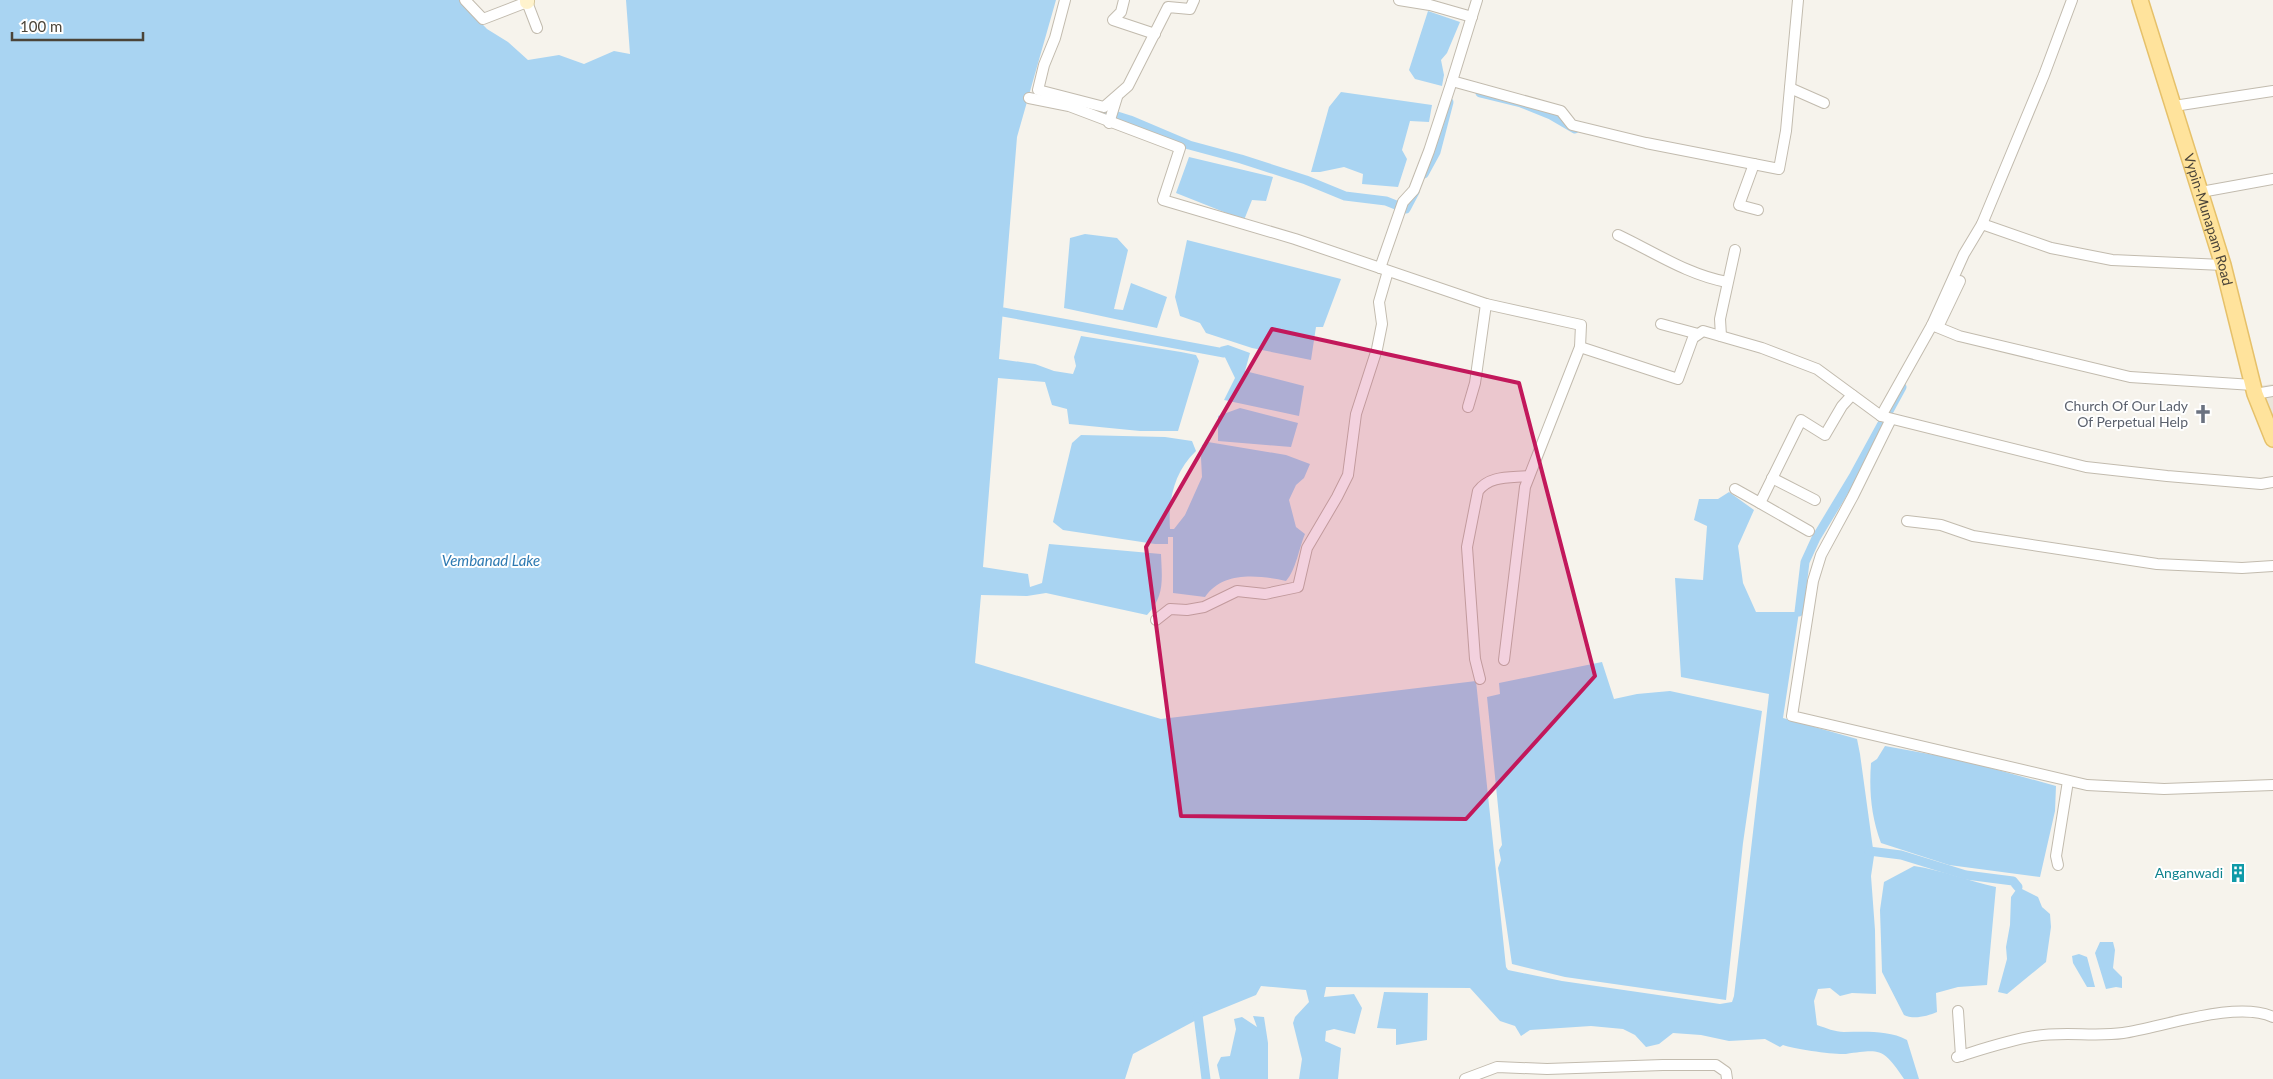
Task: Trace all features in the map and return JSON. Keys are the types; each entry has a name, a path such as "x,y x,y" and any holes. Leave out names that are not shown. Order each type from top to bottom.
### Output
{"main road":[{"name":"Vypin-Munapam Road","path":"2140,0 2223,265 2254,389 2270,426"}],"street":[{"path":"465,0 483,19 527,1 537,28"},
{"path":"1065,0 1038,90 1104,107 1128,86 1168,7 1189,8"},
{"path":"1124,0 1121,12 1112,20 1155,34"},
{"path":"1399,0 1430,5 1472,17"},
{"path":"1156,620 1170,609 1187,610 1204,607 1237,591 1265,594 1298,587 1307,548 1348,475 1356,414 1377,349 1382,324 1379,302 1384,270 1400,208 1414,190 1429,151 1477,0"},
{"path":"1452,81 1561,111 1572,124 1646,143 1779,169 1790,88 1798,0"},
{"path":"1935,326 1964,254 1982,224 2044,75 2072,0"},
{"path":"1790,88 1824,103"},
{"path":"2174,106 2273,91"},
{"path":"1109,122 1117,97"},
{"path":"1030,98 1069,106 1180,148 1163,200 1295,239 1486,304 1581,325 1580,347 1525,487 1504,660"},
{"path":"1754,164 1740,205 1758,210"},
{"path":"2201,192 2273,179"},
{"path":"1982,224 2051,248 2112,260 2223,265"},
{"path":"1618,235 1672,262 1712,279 1728,282"},
{"path":"1721,336 1720,319 1735,250"},
{"path":"1960,281 1886,417 1853,496 1821,555 1813,581 1792,716 2087,785 2164,789 2273,785"},
{"path":"1468,407 1474,383 1486,304"},
{"path":"1661,324 1698,334"},
{"path":"1935,326 1959,336 2130,378 2273,391"},
{"path":"1580,347 1678,379 1692,338 1703,330 1762,348 1817,369 1886,417 2086,467 2261,484 2273,482"},
{"path":"1760,503 1801,420 1825,435 1842,406 1852,395"},
{"path":"1480,679 1475,659 1467,547 1478,491 1483,484 1492,479 1529,476"},
{"path":"1772,478 1815,500"},
{"path":"1736,488 1809,531"},
{"path":"1907,521 1941,525 1973,536 2157,564 2242,568 2273,566"},
{"path":"2058,865 2056,856 2068,781"},
{"path":"1958,1011 1959,1056 2036,1036 2124,1033 2192,1018 2239,1011 2264,1013 2273,1017"},
{"path":"1466,1079 1497,1067 1547,1069 1663,1064 1716,1066 1726,1072 1727,1079"}],"highlighted area":[{"path":"1272,329 1519,383 1595,676 1466,819 1181,816 1146,547"}],"shaded area":[{"path":"2273,384 2273,423 2259,386"}],"water":[{"name":"Vembanad Lake","path":"0,0 459,0 487,29 508,42 528,60 559,55 584,64 614,51 630,54 626,0 1056,0 1017,137 999,359 1035,364 1054,371 1073,374 1076,366 1074,357 1081,336 1196,355 1199,361 1178,431 1140,431 1069,424 1067,409 1052,405 1045,382 998,378 983,567 1028,574 1030,587 1042,583 1049,544 1161,554 1162,579 1160,594 1147,615 1046,593 1027,596 981,595 975,663 1161,719 1476,681 1506,967 1508,970 1562,981 1720,1004 1732,1002 1769,694 1681,677 1675,578 1703,580 1707,526 1694,520 1699,499 1718,499 1729,492 1754,510 1738,546 1743,583 1756,612 1799,612 1783,718 1857,739 1860,754 1874,856 1871,876 1875,930 1876,994 1852,993 1840,996 1830,988 1818,989 1814,1001 1817,1025 1841,1032 1884,1033 1907,1040 1919,1079 1904,1079 1891,1061 1880,1053 1867,1051 1846,1054 1824,1053 1783,1045 1780,1047 1765,1039 1729,1041 1701,1035 1673,1033 1659,1044 1646,1047 1635,1035 1623,1029 1591,1026 1530,1030 1521,1036 1515,1026 1500,1021 1470,988 1326,987 1324,997 1354,994 1362,1008 1355,1034 1334,1029 1326,1031 1325,1041 1341,1048 1338,1079 1299,1079 1302,1059 1293,1023 1295,1017 1309,1002 1306,990 1261,986 1256,995 1202,1017 1133,1054 1125,1079 0,1079"},
{"path":"1428,11 1460,22 1447,53 1441,60 1444,75 1442,86 1415,79 1409,70"},
{"path":"1341,92 1432,105 1429,122 1410,121 1402,150 1407,159 1398,187 1362,184 1363,174 1344,167 1311,172 1329,107"},
{"path":"1189,157 1273,177 1266,201 1252,200 1244,220 1176,193"},
{"path":"1085,234 1117,238 1128,250 1114,309 1123,310 1131,283 1167,297 1157,328 1064,308 1070,238"},
{"path":"1187,240 1341,279 1323,327 1316,327 1311,360 1252,348 1206,333 1200,323 1180,316 1175,297"},
{"path":"1228,345 1250,353 1245,371 1304,386 1299,416 1224,400 1235,378 1220,347"},
{"path":"1240,408 1298,423 1291,447 1218,441 1218,416"},
{"path":"1081,435 1165,437 1192,441 1196,451 1182,468 1174,487 1170,508 1170,529 1174,529 1185,515 1202,477 1202,445 1208,442 1286,455 1310,464 1304,478 1296,485 1289,500 1296,527 1305,534 1295,565 1286,581 1264,577 1242,577 1221,583 1205,597 1173,593 1173,537 1168,537 1168,544 1155,544 1063,530 1053,522 1072,443"},
{"path":"1602,662 1614,699 1637,694 1670,691 1762,711 1743,843 1726,1000 1565,977 1512,964 1498,868 1501,860 1499,850 1502,845 1487,697 1500,694 1499,683"},
{"path":"1885,746 1962,760 2056,786 2055,811 2040,877 1949,865 1881,843 1873,813 1870,773 1871,763 1877,759"},
{"path":"1914,866 1996,887 1987,985 1958,987 1936,993 1937,1012 1916,1017 1904,1015 1882,972 1880,910 1884,882"},
{"path":"2018,887 2038,897 2042,907 2050,914 2051,927 2046,962 2007,994 1998,992 2007,959 2006,947 2010,925 2011,897"},
{"path":"2100,942 2113,942 2115,950 2113,968 2122,977 2122,988 2106,989 2095,953"},
{"path":"2079,954 2087,957 2095,987 2087,987 2073,963 2072,956"},
{"path":"1384,992 1428,993 1427,1040 1396,1045 1396,1029 1377,1028"},
{"path":"1253,1016 1264,1017 1268,1043 1268,1079 1220,1079 1217,1065 1221,1057 1230,1056 1236,1029 1234,1019 1242,1017 1257,1027"}],"waterway":[{"path":"1480,93 1521,103 1551,115 1575,129"},
{"path":"1424,174 1436,152 1449,102"},
{"path":"1095,109 1130,120 1189,145 1306,180 1345,196 1386,201 1406,209 1415,192"},
{"path":"1003,312 1224,353"},
{"path":"1799,612 1805,562 1816,538 1854,475 1902,387"},
{"path":"1869,851 1901,855 1966,875 2013,881 2018,887"},
{"path":"1197,1007 1206,1079"}],"place":[{"name":"Church Of Our Lady Of Perpetual Help","path":"2203,414"},
{"name":"Anganwadi","path":"2238,873"}]}
